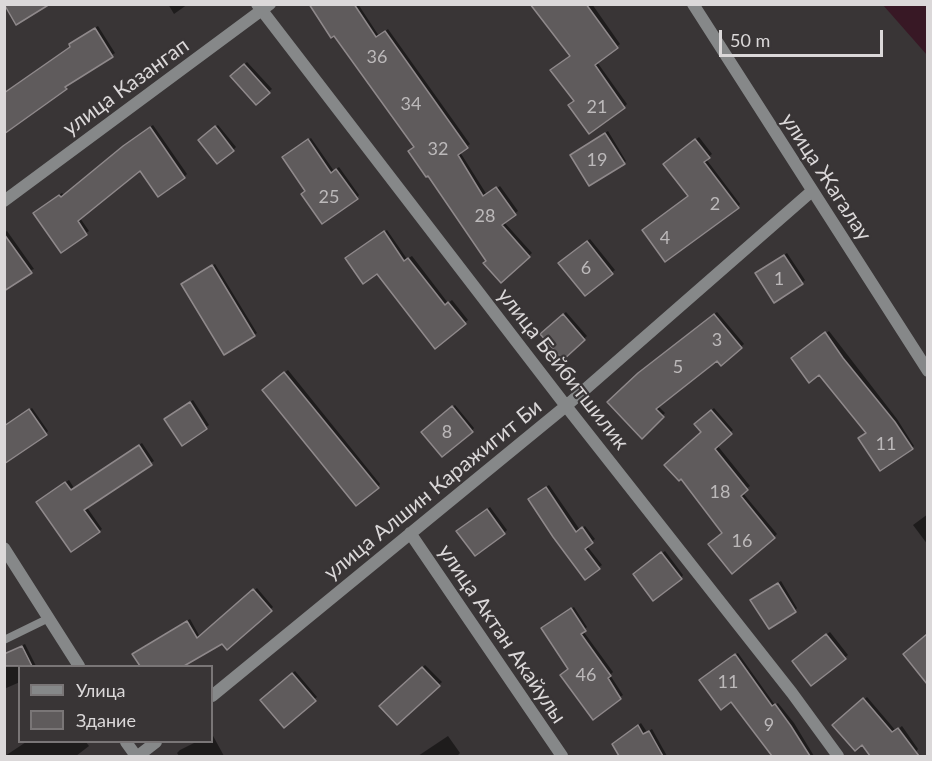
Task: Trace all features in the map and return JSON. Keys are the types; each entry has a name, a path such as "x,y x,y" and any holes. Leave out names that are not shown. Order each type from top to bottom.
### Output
{"street":[{"name":"улица Жагалау","path":"693,4 927,370"},
{"name":"улица Казангап","path":"4,201 263,7"},
{"name":"улица Бейбитшилик","path":"263,7 566,406 838,756"},
{"name":"улица Алшин Каражигит Би","path":"213,695 566,406 812,191"},
{"name":"улица Актан Акайулы","path":"410,533 562,756"},
{"path":"4,548 78,665"},
{"path":"127,743 137,756 153,743"}],"lane":[{"path":"4,640 49,618"}],"shaded area":[{"path":"883,5 927,5 927,55"}],"building":[{"path":"4,4 50,4 16,25"},
{"path":"309,4 354,4 376,37 385,31 468,148 458,155 483,196 496,187 516,215 502,225 530,257 501,283 483,263 486,261 428,176 426,177 408,151 414,147 334,36 331,38"},
{"path":"530,4 586,4 618,48 595,65 625,108 589,134 568,105 574,101 550,70 570,56"},
{"path":"95,28 113,57 65,87 67,89 4,134 4,93 70,47 69,44"},
{"path":"244,64 270,93 256,105 230,76"},
{"path":"215,126 234,151 217,164 198,140"},
{"path":"150,127 185,178 158,197 140,171 78,221 87,235 61,253 33,213 59,195 61,197"},
{"path":"605,133 625,164 589,186 570,155"},
{"path":"308,139 331,173 336,169 358,199 322,224 301,194 305,191 282,157"},
{"path":"695,139 710,158 704,162 739,208 665,262 642,230 688,196 663,164"},
{"path":"384,231 404,261 408,258 445,305 448,302 466,324 435,349 377,274 363,284 345,258"},
{"path":"4,234 32,273 4,291"},
{"path":"587,241 613,274 585,296 558,263"},
{"path":"784,255 803,284 774,303 755,273"},
{"path":"212,265 255,336 224,355 181,284"},
{"path":"563,314 585,340 563,360 540,334"},
{"path":"714,314 742,348 721,366 717,361 656,409 664,417 642,439 607,402 638,373"},
{"path":"825,332 895,422 913,449 880,471 858,438 866,433 819,375 809,383 791,358"},
{"path":"284,372 379,488 356,506 262,390"},
{"path":"190,402 207,429 182,446 164,419"},
{"path":"452,406 473,432 442,457 421,432"},
{"path":"29,409 47,435 4,464 4,426"},
{"path":"711,410 732,434 715,449 748,490 741,496 775,538 732,574 708,544 722,533 681,479 679,481 664,465 701,432 694,424"},
{"path":"139,445 152,465 84,510 100,532 71,552 36,502 65,482 71,490"},
{"path":"546,487 576,532 582,527 593,543 585,549 600,569 585,580 528,499"},
{"path":"487,509 505,534 475,556 456,531"},
{"path":"661,552 682,579 653,601 633,574"},
{"path":"778,583 796,612 769,629 750,600"},
{"path":"253,589 272,611 227,650 222,644 186,665 139,665 132,654 187,621 197,638"},
{"path":"571,608 586,631 581,634 611,676 608,678 621,699 593,720 560,675 568,669 541,628"},
{"path":"826,634 846,659 811,686 792,661"},
{"path":"927,634 927,684 903,654"},
{"path":"22,646 32,665 4,666 4,654"},
{"path":"735,654 772,706 775,704 810,756 772,756 731,702 721,710 699,680"},
{"path":"422,667 440,686 397,725 379,706"},
{"path":"292,673 316,701 284,728 260,700"},
{"path":"863,698 892,732 898,728 919,756 870,756 862,745 855,751 832,725"},
{"path":"638,725 643,734 649,731 663,756 619,756 612,744"}]}
